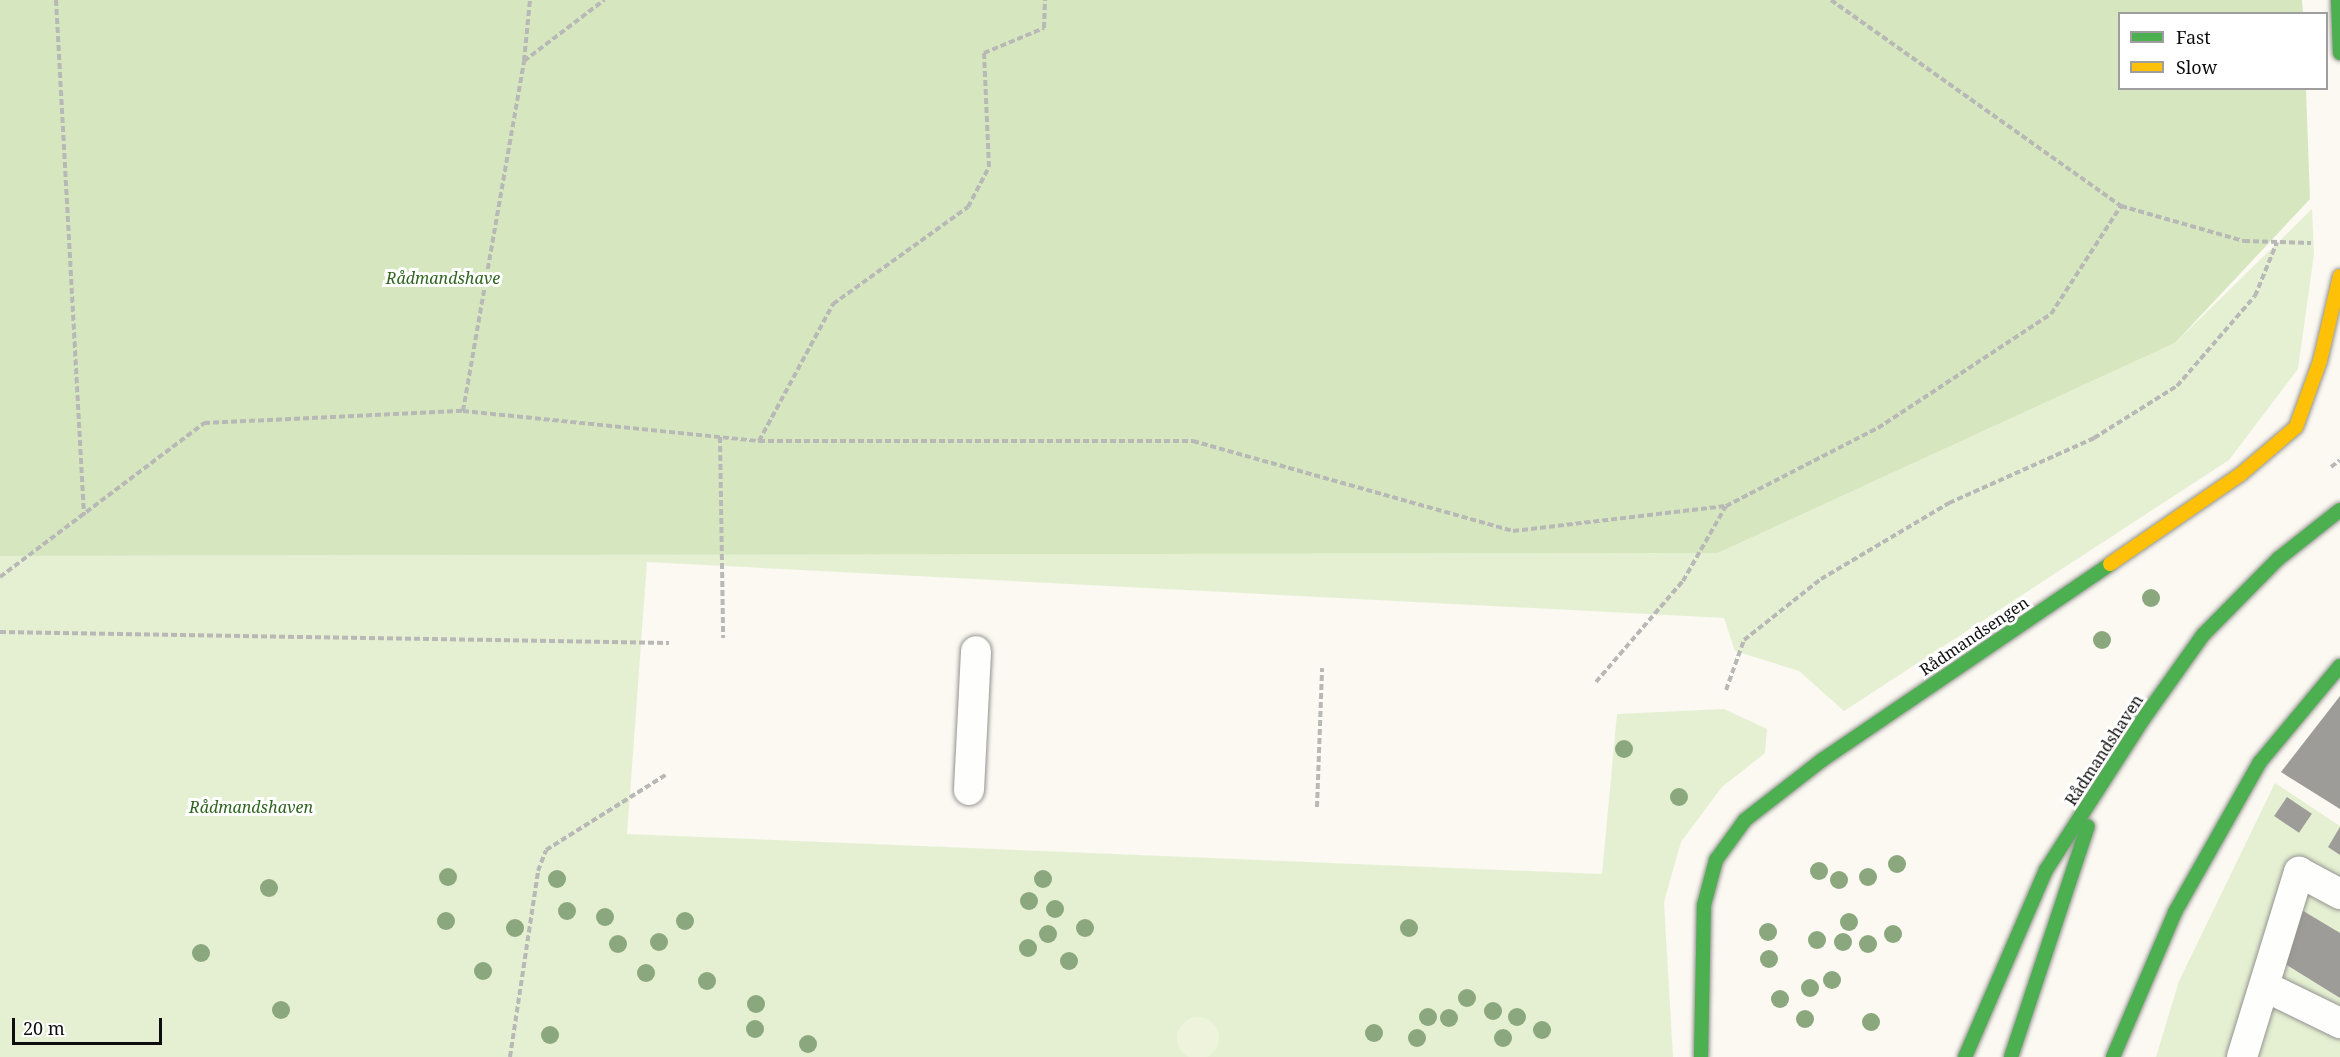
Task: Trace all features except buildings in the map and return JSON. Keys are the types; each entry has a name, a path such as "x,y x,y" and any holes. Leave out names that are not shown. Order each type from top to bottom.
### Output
{"main road":[{"path":"2338,0 2340,53"},
{"name":"Rådmandsengen","path":"1701,1057 1704,905 1716,860 1745,820 1822,760 2241,474 2296,427 2320,361 2340,276"},
{"name":"Rådmandshaven","path":"1965,1057 2046,870 2104,779 2203,635 2277,559 2340,510"},
{"path":"2113,1057 2175,912 2260,762 2340,666"},
{"path":"2011,1057 2104,779"}],"lane":[{"path":"969,789 976,651"},
{"path":"2242,1057 2299,872 2340,894"},
{"path":"2264,986 2340,1023"}],"path":[{"path":"56,0 84,516"},
{"path":"463,411 524,61 530,0"},
{"path":"524,61 604,0"},
{"path":"759,441 833,304 968,207 989,167 984,53 1044,28 1045,0"},
{"path":"1831,0 2121,206 2244,241 2319,243"},
{"path":"0,577 84,516 204,423 463,411 759,441 1193,441 1513,531 1726,506 1878,428 2051,314 2121,206"},
{"path":"1726,690 1744,640 1821,579 1949,504 2094,438 2176,386 2255,296 2277,242"},
{"path":"720,437 723,638"},
{"path":"1596,682 1683,581 1726,506"},
{"path":"0,632 669,643"},
{"path":"1317,807 1322,668"},
{"path":"510,1057 538,871 546,850 667,774"}],"green space":[{"name":"Rådmandshave","path":"0,0 2302,0 2303,12 2118,12 2118,90 2306,90 2310,199 2175,343 1718,553 0,556"},
{"name":"Rådmandshaven","path":"2312,209 2314,254 2298,369 2229,460 1844,711 1799,671 1735,651 1724,618 647,562 627,834 1602,874 1617,714 1724,709 1767,729 1765,753 1722,787 1681,842 1664,902 1673,1057 0,1057 0,556 1718,553 2175,343"},
{"path":"2275,783 2340,826 2340,1057 2156,1057 2179,981"},
{"path":"1190,1018 1206,1018 1218,1030 1218,1046 1206,1058 1190,1058 1178,1046 1178,1030"}],"traffic: fast":[{"path":"2338,0 2340,53"},
{"path":"1965,1057 2046,870 2144,718 2203,635 2278,559 2340,510"},
{"path":"1701,1057 1704,905 1716,860 1745,820 1822,760 2110,564"},
{"path":"2113,1057 2175,912 2260,762 2340,666"},
{"path":"2011,1057 2088,826"}],"traffic: slow":[{"path":"2110,564 2241,474 2296,427 2320,361 2340,276"}]}
